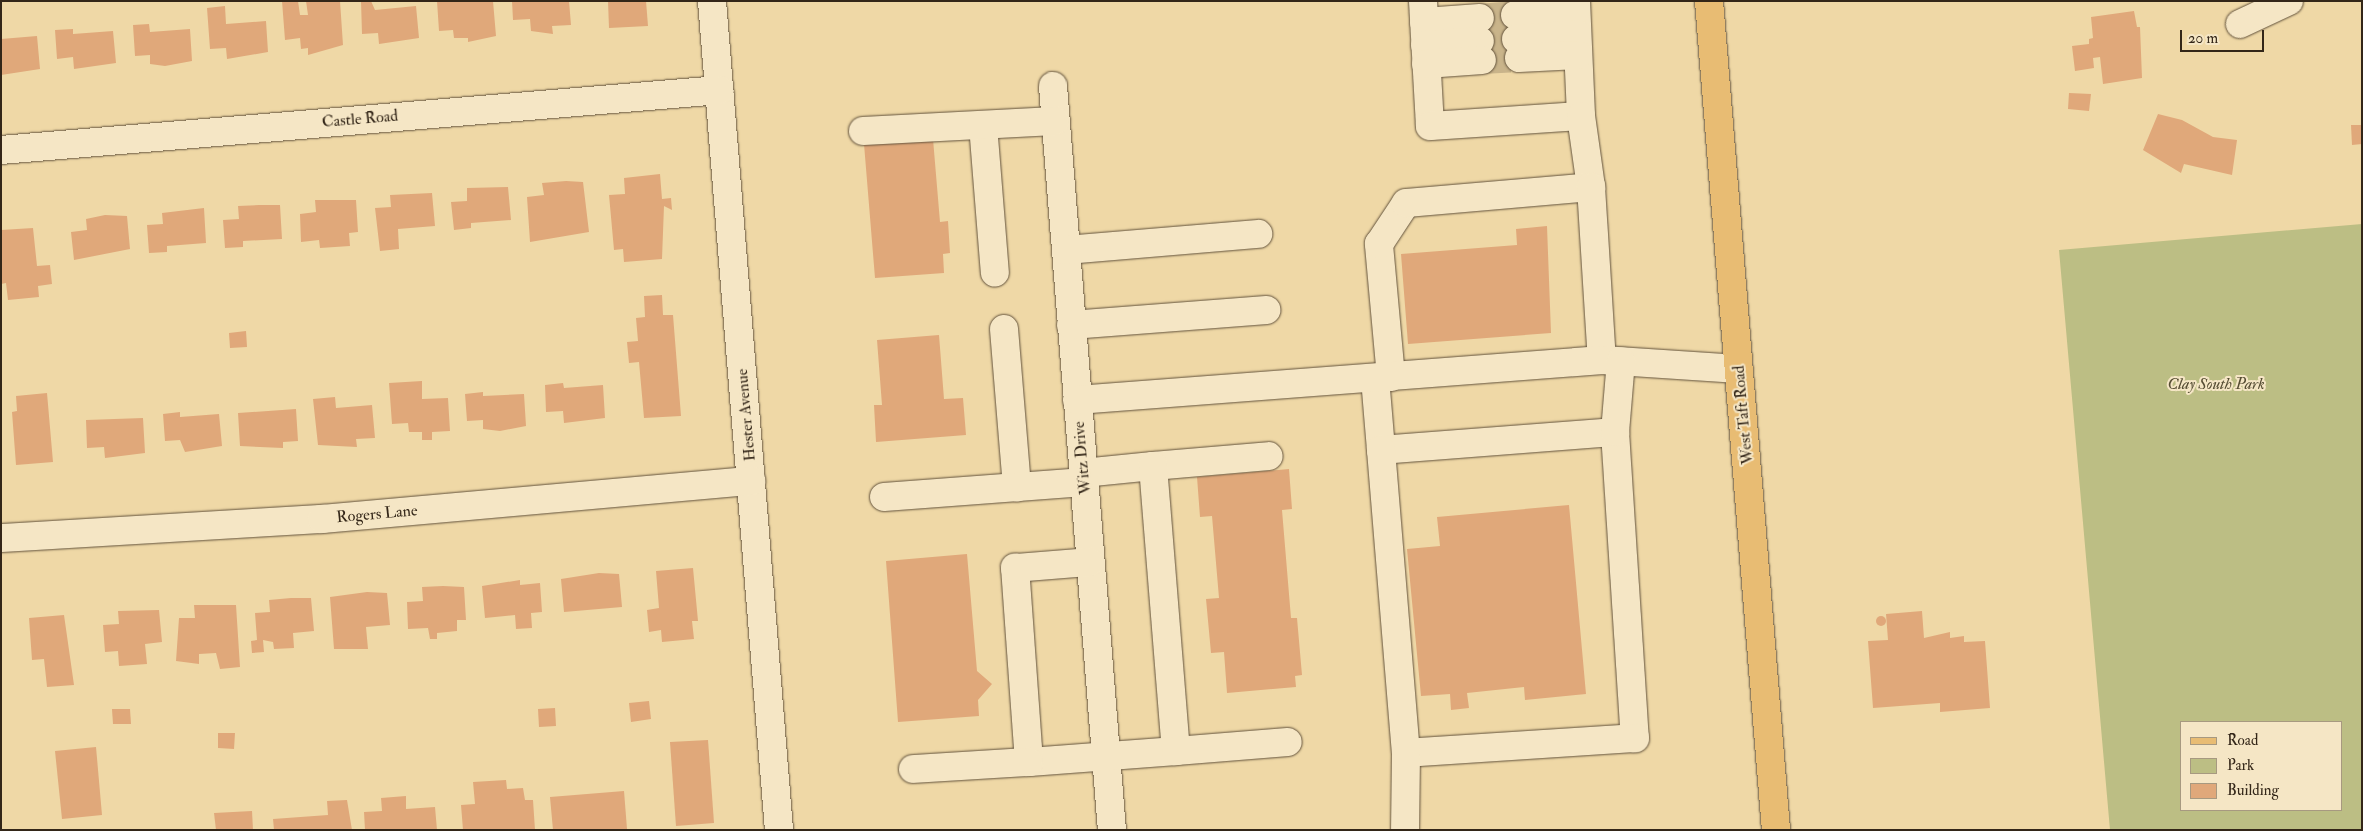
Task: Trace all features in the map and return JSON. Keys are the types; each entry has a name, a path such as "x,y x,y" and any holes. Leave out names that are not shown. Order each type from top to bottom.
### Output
{"main road":[{"name":"West Taft Road","path":"1709,1 1776,830"}],"street":[{"name":"Hester Avenue","path":"712,1 779,830"},
{"path":"2240,24 2289,1"},
{"path":"1577,25 1517,37 1577,25"},
{"path":"1406,753 1635,738 1612,360 1581,116 1577,25"},
{"path":"1424,27 1430,126 1581,116"},
{"path":"1424,27 1481,40 1424,27"},
{"name":"Witz Drive","path":"1052,86 1112,830"},
{"name":"Castle Road","path":"1,150 720,90"},
{"path":"862,131 1056,121"},
{"path":"984,125 995,273"},
{"path":"1406,830 1406,753 1381,450 1383,378 1379,244 1406,202 1591,187"},
{"path":"1066,250 1258,234"},
{"path":"1072,325 1266,310"},
{"path":"1004,329 1017,487"},
{"path":"1077,400 1612,360 1739,369"},
{"path":"1381,450 1615,432"},
{"path":"884,497 1017,487 1153,466 1269,456"},
{"path":"1153,466 1176,751"},
{"name":"Rogers Lane","path":"1,538 322,518 751,481"},
{"path":"1029,762 1015,568 1090,562"},
{"path":"913,769 1106,757 1288,742"}],"green space":[{"name":"Clay South Park","path":"2362,224 2362,830 2110,830 2059,250"}],"building":[{"path":"282,1 298,1 300,15 308,15 306,1 340,1 343,45 308,55 308,48 301,49 300,38 285,40"},
{"path":"361,1 371,1 375,10 416,6 419,38 379,44 378,33 362,34"},
{"path":"437,1 493,1 496,36 468,42 468,38 454,38 453,30 439,31"},
{"path":"512,1 569,1 571,25 552,26 553,34 531,31 530,19 513,20"},
{"path":"608,1 646,1 648,26 609,28"},
{"path":"225,6 226,24 266,21 268,52 227,59 226,48 210,49 207,8"},
{"path":"2134,11 2137,27 2140,27 2142,78 2103,84 2100,57 2093,58 2094,68 2075,71 2072,46 2089,44 2089,39 2093,38 2091,17"},
{"path":"149,24 150,32 190,29 192,61 165,66 150,64 150,55 135,56 133,25"},
{"path":"73,29 73,34 113,31 116,63 74,69 73,57 57,59 55,30"},
{"path":"37,36 40,69 1,75 1,39"},
{"path":"2069,93 2091,94 2089,111 2068,109"},
{"path":"2158,114 2182,120 2213,137 2237,140 2232,175 2184,164 2181,173 2143,150"},
{"path":"2351,125 2362,125 2362,144 2352,145"},
{"path":"933,139 940,222 948,221 950,253 943,254 944,273 875,278 864,144"},
{"path":"660,174 662,199 671,198 672,210 664,206 662,259 624,262 623,249 614,250 609,195 625,194 624,178"},
{"path":"583,182 589,232 530,242 527,197 544,195 542,183"},
{"path":"508,187 511,220 471,223 471,228 454,230 451,202 467,201 467,188"},
{"path":"432,193 435,226 398,229 399,249 380,251 375,208 391,207 390,195"},
{"path":"315,200 356,200 358,232 349,233 350,246 320,248 319,240 301,242 300,214 316,212"},
{"path":"280,205 282,239 243,241 243,247 225,248 223,220 239,219 238,206"},
{"path":"204,208 206,243 167,246 167,252 149,253 147,225 163,224 162,213"},
{"path":"105,215 127,216 130,249 74,260 71,232 87,230 86,219"},
{"path":"1547,226 1551,333 1408,344 1401,254 1517,245 1516,229"},
{"path":"33,228 37,266 50,265 52,284 38,286 39,297 8,300 6,283 1,284 1,230"},
{"path":"662,295 663,315 673,315 681,416 644,418 639,362 629,363 627,342 638,341 636,318 645,317 644,296"},
{"path":"246,331 247,347 230,348 229,333"},
{"path":"939,335 944,399 963,398 966,435 876,442 874,405 882,405 877,340"},
{"path":"422,381 422,399 448,398 450,431 432,432 432,440 422,440 422,432 409,432 408,423 392,424 389,383"},
{"path":"563,383 564,388 603,385 605,418 564,423 563,411 546,412 545,385"},
{"path":"483,392 483,396 524,394 526,426 500,431 483,429 483,420 467,421 465,394"},
{"path":"47,393 53,462 16,465 12,412 17,411 16,396"},
{"path":"335,397 336,408 372,405 375,438 356,439 357,447 318,445 313,399"},
{"path":"296,409 298,441 283,442 283,448 240,446 238,413"},
{"path":"180,412 180,417 219,414 222,446 185,452 180,440 165,441 163,414"},
{"path":"143,418 145,453 105,458 104,447 87,448 86,420"},
{"path":"1289,469 1292,509 1282,510 1291,618 1297,618 1302,675 1295,676 1296,687 1227,693 1224,652 1211,653 1206,599 1219,598 1212,516 1200,517 1197,477"},
{"path":"1569,505 1586,694 1525,700 1524,687 1467,693 1469,708 1451,710 1450,694 1421,696 1407,549 1440,546 1437,517"},
{"path":"967,554 977,671 992,684 978,700 979,716 898,722 886,561"},
{"path":"693,568 698,621 692,621 694,639 662,642 661,630 649,632 647,610 659,608 656,571"},
{"path":"599,573 619,574 622,607 564,612 561,579"},
{"path":"520,580 520,585 540,583 542,612 531,613 532,628 516,629 515,615 485,618 482,586"},
{"path":"422,587 464,587 466,620 457,620 457,631 437,633 437,639 430,639 428,628 408,629 407,602 423,601"},
{"path":"367,592 387,593 390,625 366,627 368,649 334,649 330,597"},
{"path":"311,598 314,631 293,633 294,648 274,649 273,642 263,640 264,652 252,653 251,641 257,640 255,613 270,612 269,600"},
{"path":"194,605 236,605 240,667 220,669 216,653 199,654 199,664 176,661 179,618 195,618"},
{"path":"159,610 162,642 145,644 147,664 119,666 118,651 105,652 103,625 119,624 118,611"},
{"path":"1922,611 1924,638 1950,632 1950,638 1964,636 1964,642 1985,641 1990,708 1940,712 1940,703 1873,708 1868,641 1888,640 1886,614"},
{"path":"64,615 74,685 47,687 44,659 32,660 29,618"},
{"path":"1881,616 1886,621 1881,626 1876,621"},
{"path":"649,701 651,719 631,722 629,703"},
{"path":"555,708 556,726 539,727 538,709"},
{"path":"112,709 130,709 131,724 113,724"},
{"path":"218,733 235,733 234,749 218,748"},
{"path":"708,740 714,823 676,826 670,742"},
{"path":"96,747 102,815 62,819 55,751"},
{"path":"506,780 507,789 523,788 525,800 533,800 535,830 463,830 461,805 475,804 473,782"},
{"path":"624,791 627,829 553,830 550,797"},
{"path":"406,796 406,809 435,807 437,830 365,830 364,812 382,811 381,798"},
{"path":"347,800 352,830 274,830 273,819 328,815 327,801"},
{"path":"252,811 253,830 216,830 214,813"}],"tunnel":[{"path":"1480,18 1515,15"},
{"path":"1480,41 1516,39"},
{"path":"1482,60 1519,58"}]}
